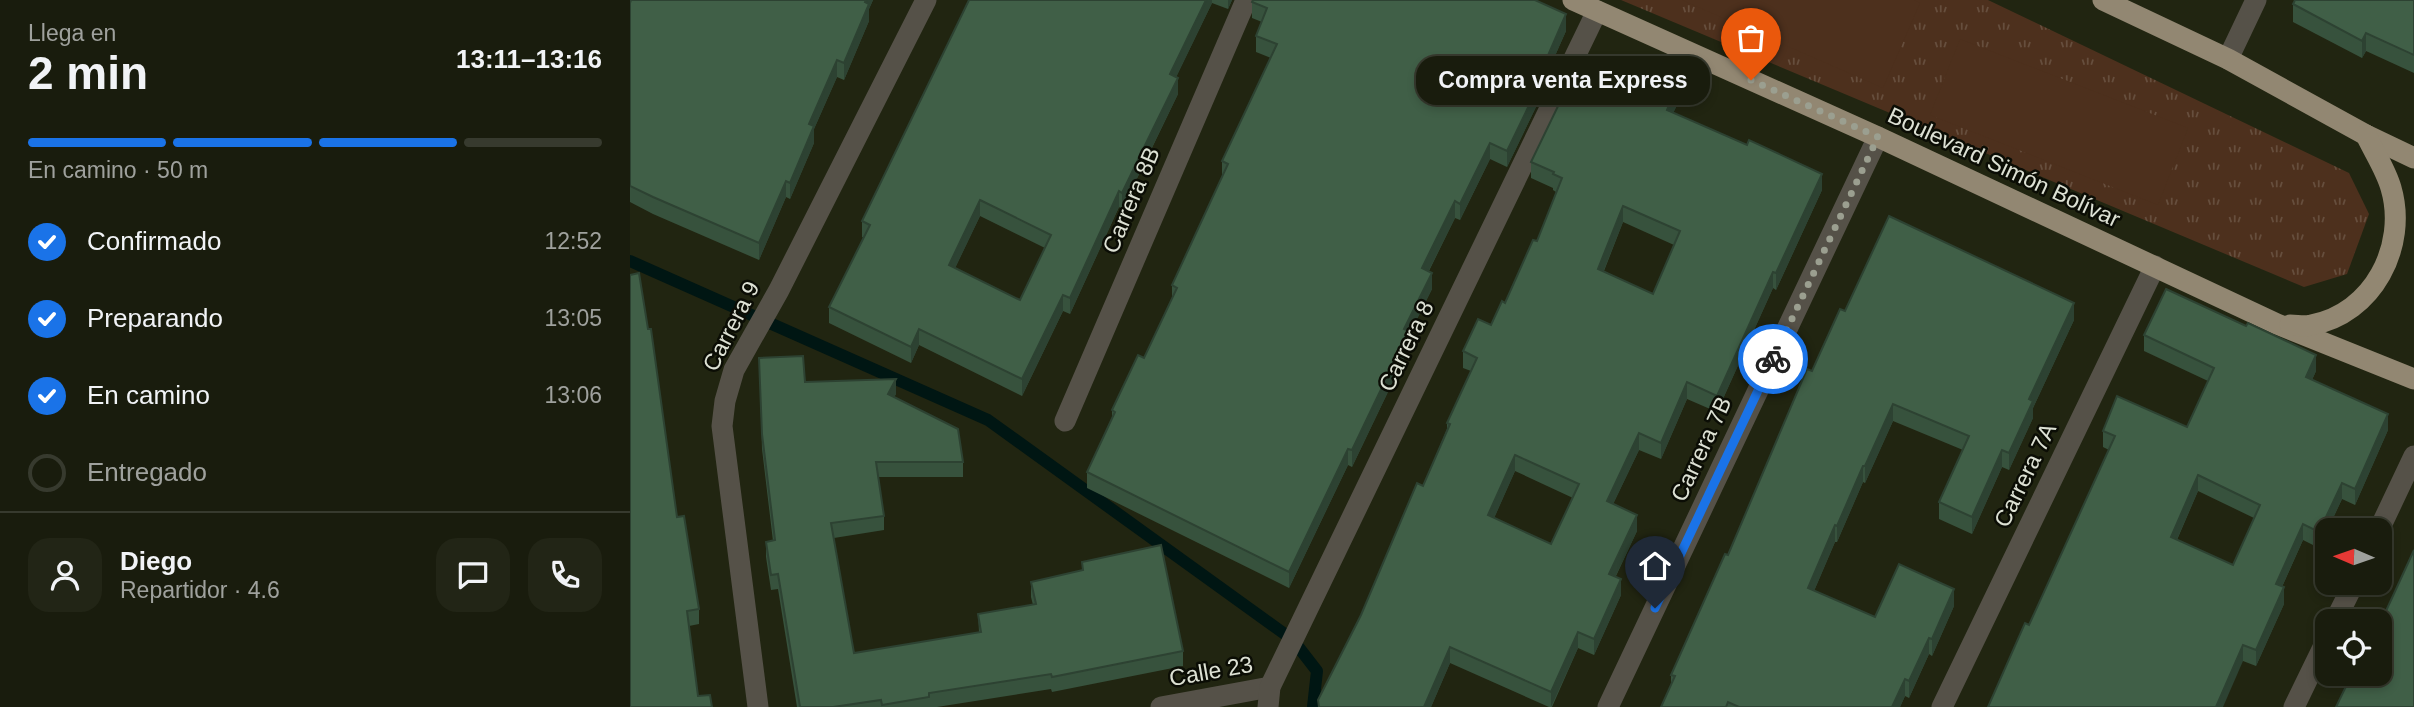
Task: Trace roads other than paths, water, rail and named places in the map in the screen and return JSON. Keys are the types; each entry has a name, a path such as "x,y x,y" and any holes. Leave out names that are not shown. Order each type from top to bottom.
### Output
{"highway":[{"name":"Boulevard Simón Bolívar","path":"1573,0 1878,137 2277,324 2414,379"},
{"path":"2103,0 2228,59 2366,135 2414,158"},
{"path":"2277,324 2310,326 2337,317 2365,298 2390,257 2395,229 2391,189 2366,135"}],"street":[{"name":"Carrera 9","path":"758,707 722,426 729,385 747,343 779,290 926,0"},
{"name":"Carrera 8B","path":"1065,421 1246,0"},
{"path":"2228,59 2256,0"},
{"name":"Carrera 8","path":"1269,697 1597,11"},
{"name":"Carrera 7B","path":"1608,707 1878,137"},
{"name":"Carrera 7A","path":"1942,707 2155,266"},
{"path":"2385,518 2414,456"},
{"path":"2294,707 2315,664"},
{"name":"Calle 23","path":"1161,707 1269,697"}],"waterway":[{"path":"630,261 988,420 1293,640 1317,671 1313,707"}],"place":[{"name":"Compra venta Express","path":"1751,80"}]}
